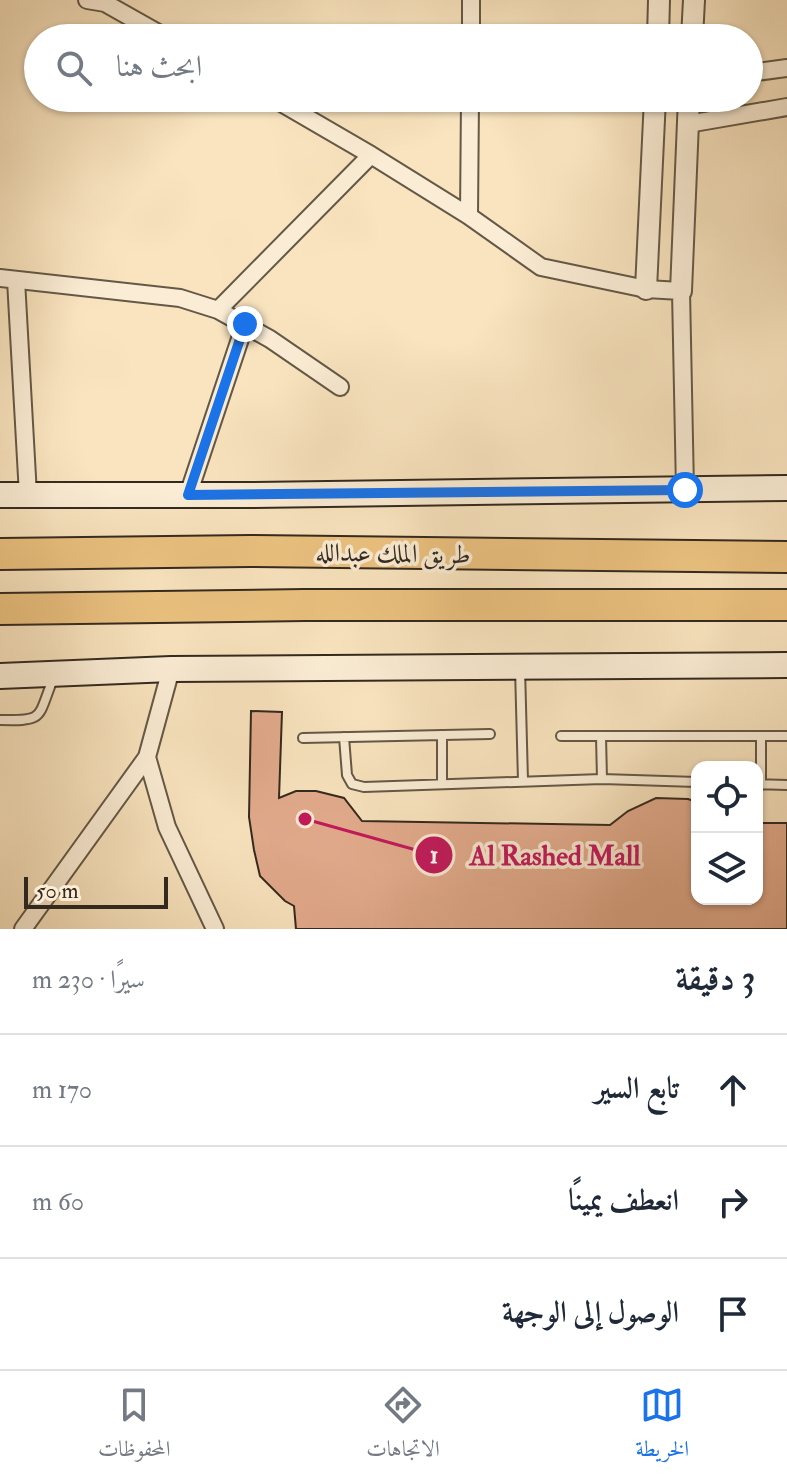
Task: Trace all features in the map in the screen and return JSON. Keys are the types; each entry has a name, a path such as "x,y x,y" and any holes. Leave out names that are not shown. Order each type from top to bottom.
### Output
{"highway":[{"name":"طريق الملك عبدالله","path":"0,554 250,551 787,557"},
{"name":"طريق الملك عبدالله","path":"0,609 305,605 787,605"},
{"path":"0,628 305,605"}],"main road":[{"path":"0,495 787,488"},
{"path":"0,676 171,669 787,665"}],"street":[{"path":"87,0 105,3 142,24"},
{"path":"471,0 471,24"},
{"path":"658,24 659,0"},
{"path":"693,24 694,0"},
{"path":"763,71 787,68"},
{"path":"763,111 787,107"},
{"path":"297,112 469,216 541,267 646,289 681,291"},
{"path":"469,216 470,112"},
{"path":"646,289 654,112"},
{"path":"685,490 681,291 688,112"},
{"path":"688,124 758,112"},
{"path":"218,310 371,155"},
{"path":"28,495 8,279 180,298 218,310 270,339 340,387"},
{"path":"188,495 245,324"},
{"path":"23,929 147,757 171,669"},
{"path":"147,757 167,827 215,929"}],"lane":[{"path":"520,667 523,781"},
{"path":"0,720 30,721 38,716 55,674"},
{"path":"303,738 490,734"},
{"path":"442,735 442,784"},
{"path":"561,736 787,736"},
{"path":"601,736 602,779"},
{"path":"760,761 761,736"},
{"path":"344,737 347,775 352,784 364,787 602,779 691,782"},
{"path":"763,784 787,785"}],"building":[{"path":"251,711 282,712 279,798 296,791 316,791 344,798 362,821 610,825 628,811 656,798 691,800 691,905 763,905 763,823 787,823 787,929 296,929 294,906 260,876 249,817"}],"place":[{"name":"Al Rashed Mall","path":"305,819"}],"route":[{"path":"245,324 188,495 685,490"}]}
